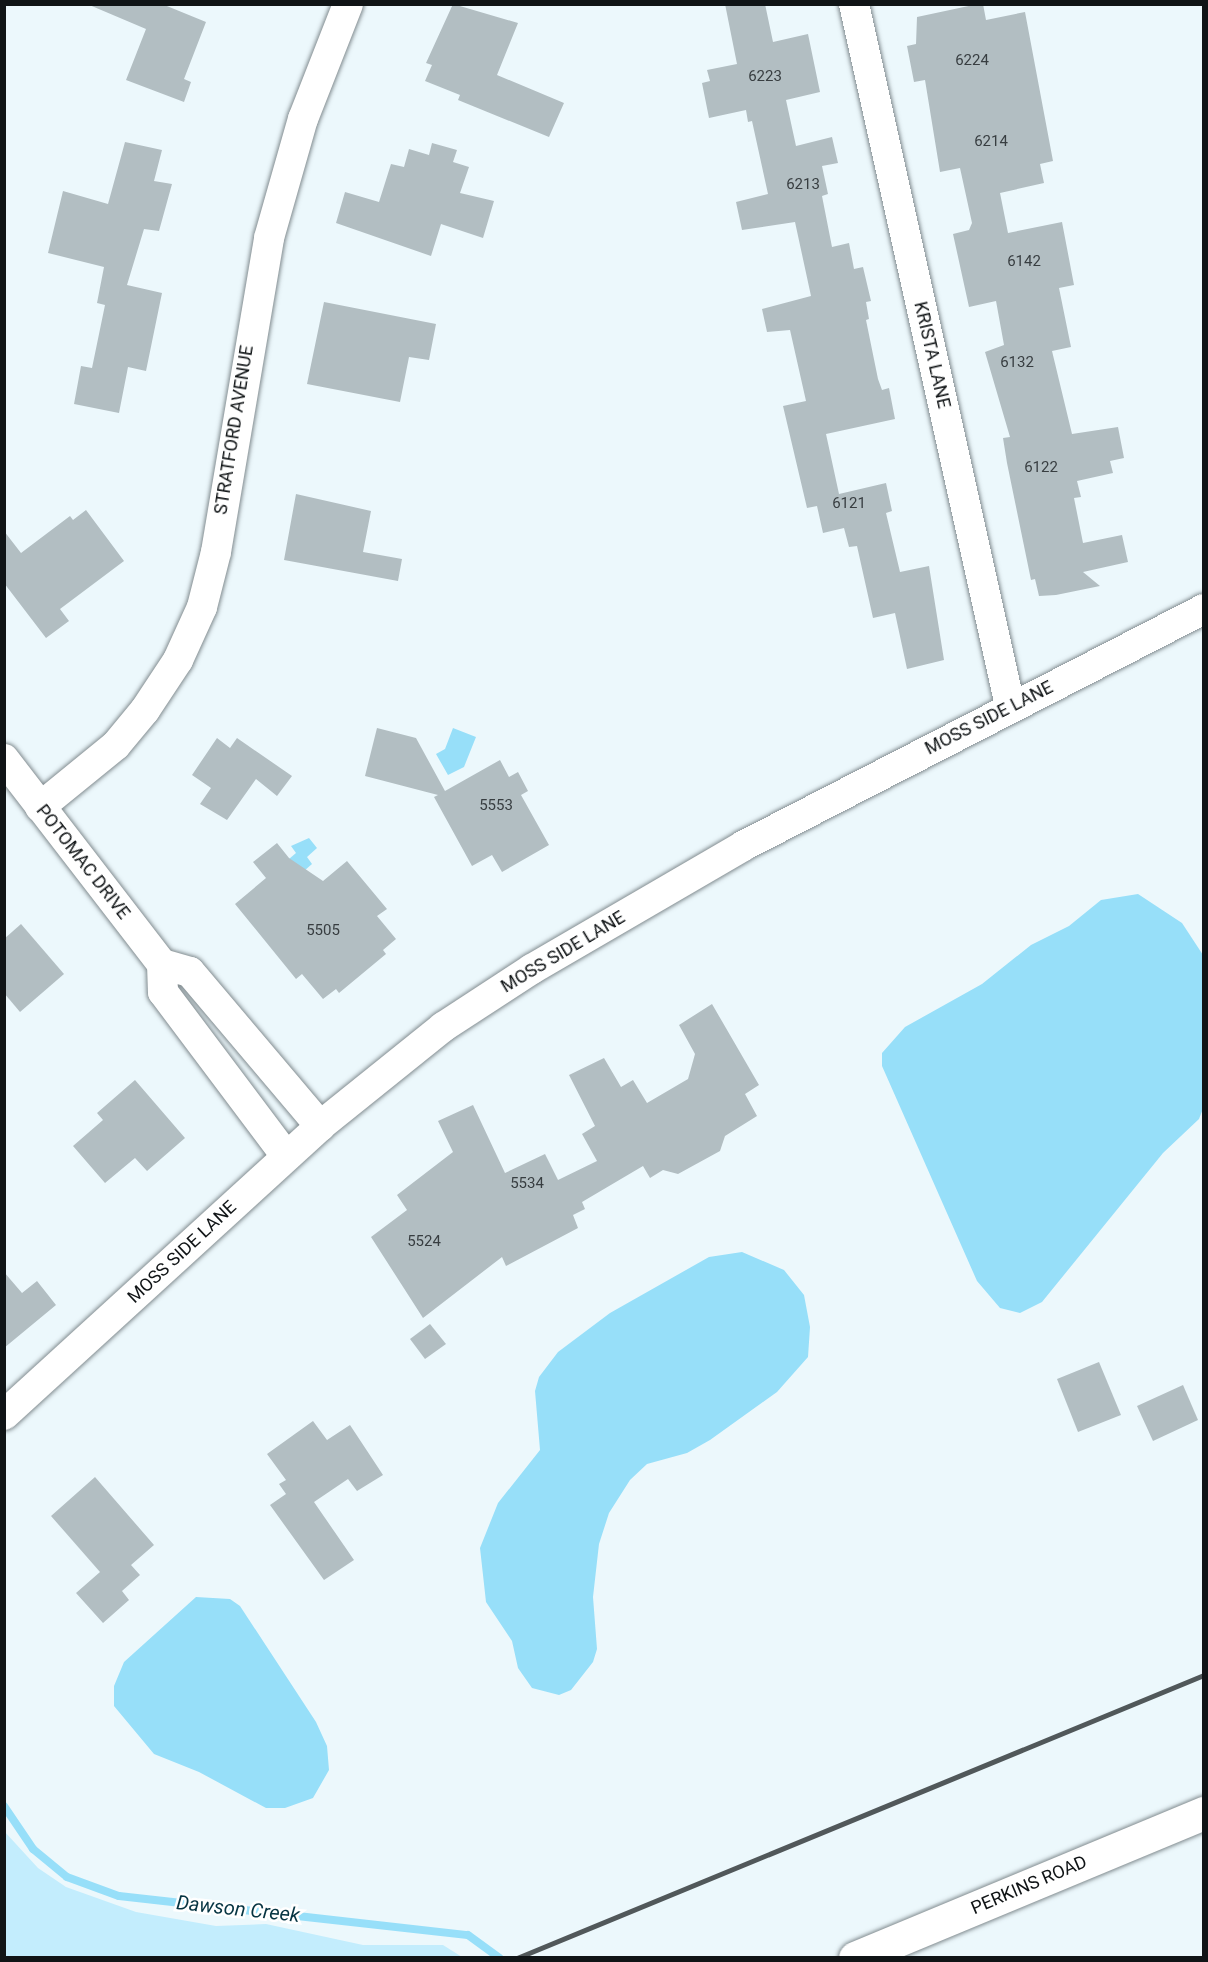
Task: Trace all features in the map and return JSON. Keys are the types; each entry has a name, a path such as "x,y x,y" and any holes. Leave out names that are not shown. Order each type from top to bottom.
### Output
{"main road":[{"name":"PERKINS ROAD","path":"855,1958 1203,1813"}],"street":[{"name":"STRATFORD AVENUE","path":"40,807 116,745 146,710 178,660 202,607 216,552 246,350 269,238 303,119 348,4"},
{"name":"KRISTA LANE","path":"854,4 1010,706"},
{"name":"MOSS SIDE LANE","path":"4,1415 286,1156 414,1048 532,969 743,846 1010,706 1203,609"},
{"name":"POTOMAC DRIVE","path":"4,759 162,964"},
{"path":"286,1156 162,992 162,964 190,972 320,1126"}],"shaded area":[{"path":"453,728 476,737 464,767 448,775 436,754 445,749"},
{"path":"309,838 317,848 307,857 312,864 304,871 289,859 296,853 291,846"},
{"path":"1138,894 1182,923 1203,955 1204,1106 1199,1119 1163,1153 1042,1302 1020,1313 1000,1308 977,1281 882,1066 882,1053 905,1027 982,984 1031,945 1069,926 1101,900"},
{"path":"742,1252 784,1270 804,1295 810,1327 808,1357 777,1392 710,1440 687,1453 647,1464 630,1480 609,1513 599,1544 593,1597 597,1649 593,1662 571,1690 559,1695 532,1688 518,1668 512,1641 486,1602 480,1548 498,1503 540,1450 535,1391 539,1377 558,1352 610,1313 709,1257"},
{"path":"196,1597 230,1599 240,1606 316,1722 327,1746 329,1770 313,1798 285,1808 266,1808 199,1772 154,1754 114,1706 114,1686 124,1662"},
{"path":"4,1831 38,1868 66,1887 136,1912 216,1926 266,1924 363,1945 443,1945 462,1957 5,1957"}],"building":[{"path":"87,4 162,4 206,22 184,79 191,82 184,102 126,80 146,29"},
{"path":"453,4 518,23 497,75 564,103 549,137 458,100 460,95 425,81 432,65 426,63"},
{"path":"725,4 765,4 773,42 808,34 820,92 786,100 796,146 832,137 838,163 822,166 828,194 822,196 832,247 849,243 854,269 863,267 871,301 866,302 869,319 866,320 878,379 882,390 889,388 895,419 826,434 839,494 886,483 892,511 886,513 900,572 929,566 944,660 907,669 895,613 873,618 857,546 849,547 844,528 823,533 817,506 807,508 783,406 806,401 790,330 767,332 762,309 811,296 795,222 742,230 736,202 768,194 752,121 748,122 746,110 709,118 702,83 710,81 707,70 737,64"},
{"path":"983,4 986,20 1025,12 1053,161 1040,164 1044,183 1000,193 1008,233 1062,222 1074,285 1059,288 1071,347 1052,351 1072,434 1118,427 1124,458 1110,461 1113,473 1077,481 1081,497 1074,498 1083,543 1122,535 1128,562 1083,572 1100,586 1056,595 1039,596 1035,579 1031,580 1003,438 1010,437 985,352 1004,345 996,301 969,307 953,234 969,230 972,223 960,168 940,172 925,80 914,82 907,46 916,44 917,17"},
{"path":"125,142 162,150 154,181 172,184 159,231 144,229 127,285 162,293 146,371 128,367 119,413 74,404 81,366 92,368 105,305 97,303 104,267 48,253 63,191 108,204"},
{"path":"432,143 457,150 453,162 469,167 460,193 494,201 483,238 441,224 431,256 336,223 345,192 379,202 391,164 404,167 409,149 429,155"},
{"path":"324,302 436,324 429,360 409,357 400,402 307,384"},
{"path":"296,494 371,511 363,552 402,559 398,581 284,560"},
{"path":"86,510 124,561 60,609 69,621 46,638 4,583 4,531 21,553 70,516 73,520"},
{"path":"377,728 416,738 445,791 500,760 509,777 518,772 528,791 521,795 549,845 502,872 492,855 472,866 434,797 438,795 365,776"},
{"path":"217,738 230,748 237,738 292,776 277,796 256,779 227,820 200,804 211,788 192,775"},
{"path":"277,843 289,858 323,881 347,861 387,909 377,916 396,939 383,950 386,954 339,993 336,989 323,999 302,974 296,979 235,904 266,878 253,862"},
{"path":"21,924 64,974 20,1012 4,993 4,939"},
{"path":"712,1004 759,1085 745,1094 757,1116 725,1136 720,1151 678,1174 663,1170 650,1178 643,1166 582,1202 585,1209 573,1215 578,1228 506,1266 502,1257 423,1318 371,1237 407,1210 397,1195 453,1152 438,1121 473,1105 505,1173 545,1154 558,1180 597,1161 582,1134 595,1126 569,1075 604,1058 621,1087 633,1080 647,1103 688,1079 695,1054 679,1025"},
{"path":"135,1080 185,1138 147,1171 135,1158 105,1183 73,1146 103,1120 97,1113"},
{"path":"4,1272 22,1293 37,1281 56,1305 4,1348"},
{"path":"430,1324 446,1344 425,1359 410,1339"},
{"path":"1099,1362 1121,1415 1078,1432 1057,1379"},
{"path":"1183,1385 1198,1420 1153,1441 1137,1406"},
{"path":"313,1421 327,1440 350,1425 383,1475 357,1491 348,1479 314,1502 354,1560 324,1580 270,1505 286,1494 279,1484 286,1480 267,1454"},
{"path":"95,1477 154,1545 131,1565 140,1575 122,1591 129,1600 103,1623 76,1593 100,1572 51,1516"}],"waterway":[{"name":"Dawson Creek","path":"4,1806 33,1849 67,1877 119,1896 468,1935 500,1958"}],"railway":[{"path":"517,1958 1204,1675"}]}
